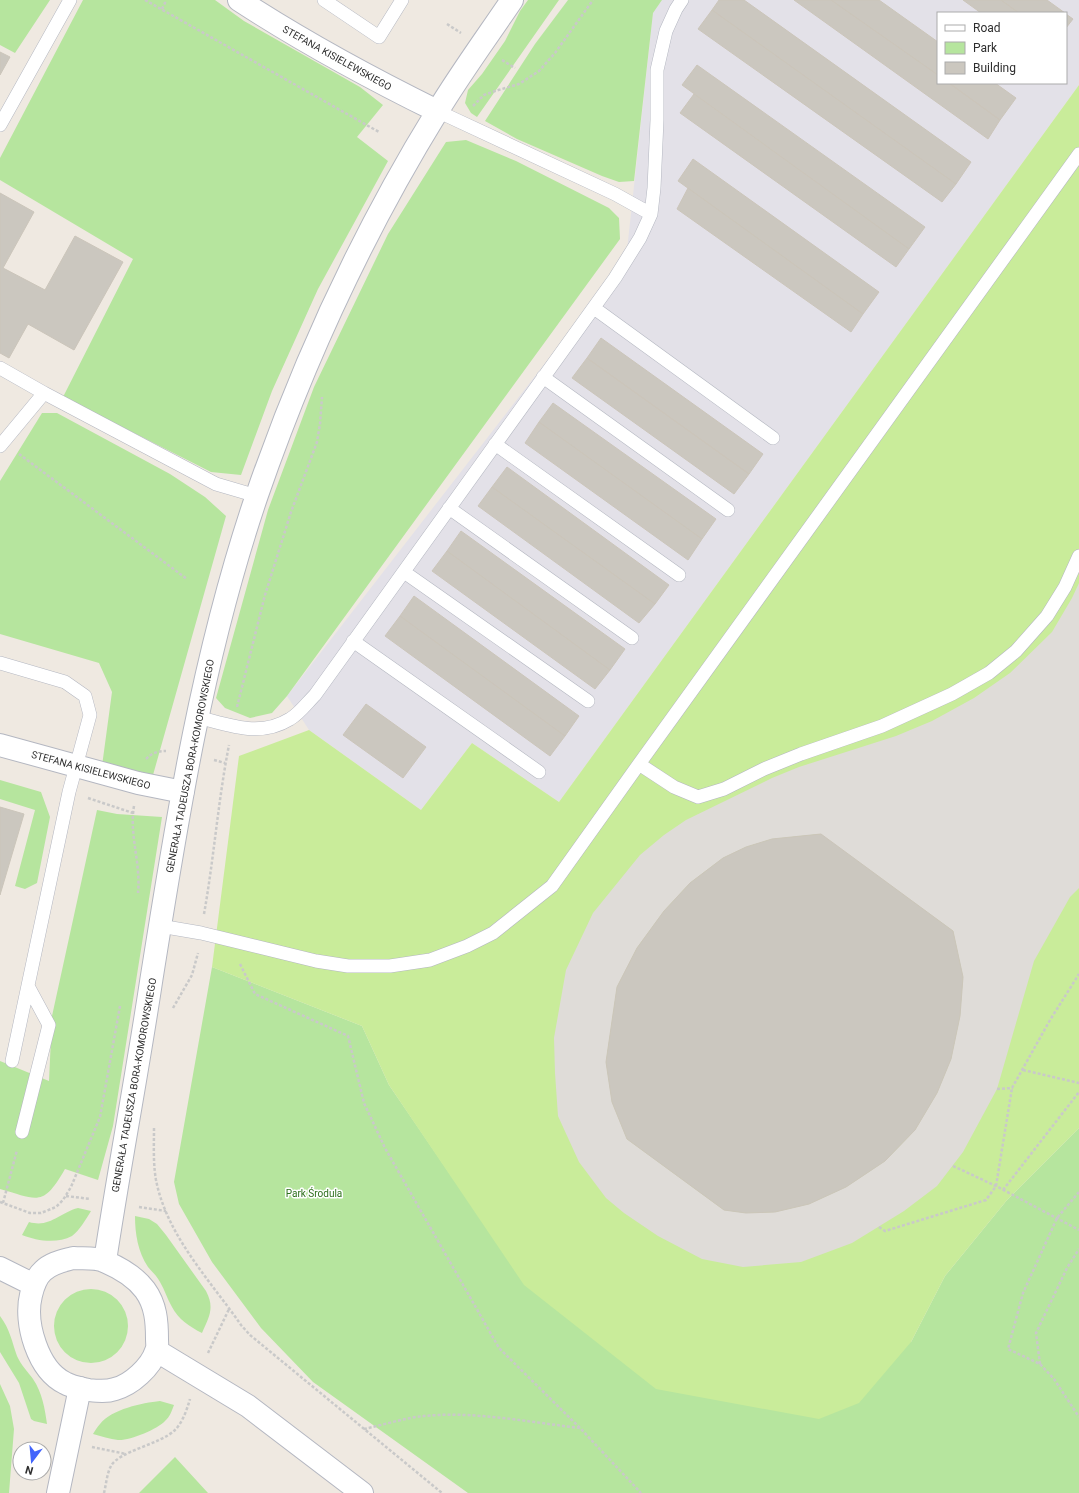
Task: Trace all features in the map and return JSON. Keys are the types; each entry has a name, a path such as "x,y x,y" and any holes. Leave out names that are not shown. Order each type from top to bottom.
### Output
{"street":[{"name":"STEFANA KISIELEWSKIEGO","path":"239,0 273,22 402,94 437,111"},
{"name":"GENERAŁA TADEUSZA BORA-KOMOROWSKIEGO","path":"105,1261 182,792 219,620 257,496 284,422 328,318 374,222 437,111 512,0"},
{"name":"STEFANA KISIELEWSKIEGO","path":"0,745 138,783 182,792"},
{"path":"73,1258 105,1261 134,1279 146,1291 153,1305 157,1321 157,1351 144,1370 130,1383 115,1389 100,1391 80,1388 64,1383 52,1373 41,1357 34,1343 30,1326 28,1306 34,1285 42,1271 56,1262 73,1258"},
{"path":"0,1268 34,1285"},
{"path":"157,1351 248,1406 362,1493"},
{"path":"58,1493 80,1388"}],"lane":[{"path":"0,124 70,0"},
{"path":"324,0 379,37 402,0"},
{"path":"197,717 248,729 268,729 291,719 315,695 615,278 640,238 651,214 654,188 657,120 657,70 666,32 676,9 682,0"},
{"path":"437,111 615,194 651,214"},
{"path":"160,926 201,933 316,961 348,966 390,966 430,960 493,934 552,886 638,764 1079,154"},
{"path":"594,308 773,438"},
{"path":"0,368 44,393 216,484 257,496"},
{"path":"543,377 728,510"},
{"path":"2,444 44,393"},
{"path":"496,444 679,575"},
{"path":"449,508 632,638"},
{"path":"638,764 674,787 698,797 724,789 764,769 801,754 882,726 952,694 989,673 1016,651 1047,616 1065,587 1079,556"},
{"path":"404,572 588,701"},
{"path":"354,641 539,772"},
{"path":"0,663 65,682 85,696 90,715 69,792 12,1061"},
{"path":"22,1132 49,1025 28,986"}],"path":[{"path":"145,0 379,132"},
{"path":"162,9 165,4 165,0"},
{"path":"461,122 481,97 519,84 534,75 545,65 593,0"},
{"path":"171,1013 189,980 196,962 233,725 250,651 267,588 291,512 317,442 323,390"},
{"path":"2,444 187,579"},
{"path":"143,764 151,754 158,751 172,752"},
{"path":"207,759 226,763"},
{"path":"135,802 133,826 139,872 138,896"},
{"path":"238,960 255,994 348,1036 364,1103 385,1148 499,1348 580,1428 641,1493"},
{"path":"879,1227 885,1231 986,1200 996,1186 1012,1088 1050,1020 1079,974"},
{"path":"22,1132 1,1203 30,1213 41,1213 56,1207 66,1196 81,1165 100,1117 121,1001"},
{"path":"1023,1070 1079,1083"},
{"path":"997,1089 1012,1088"},
{"path":"1003,1190 1079,1092"},
{"path":"153,1121 156,1180 170,1223 182,1243 241,1325 250,1335 442,1493"},
{"path":"953,1166 996,1186 1079,1230"},
{"path":"1079,1192 1057,1218 1023,1293 1008,1349 1040,1364 1054,1379 1079,1417"},
{"path":"66,1196 93,1200"},
{"path":"137,1206 166,1210"},
{"path":"1040,1364 1036,1333 1067,1268 1079,1248"},
{"path":"213,1341 229,1309"},
{"path":"104,1493 111,1466 115,1460 172,1433 180,1425 186,1411"},
{"path":"364,1429 422,1416 454,1415 505,1418 580,1428"},
{"path":"89,1447 126,1454"}],"shaded area":[{"path":"662,0 1079,0 1079,85 559,802 472,743 421,810 309,730 287,696 626,259 653,13"},
{"path":"1079,583 1079,888 1070,897 1034,961 997,1089 963,1152 937,1186 904,1211 852,1243 801,1262 743,1267 702,1259 658,1236 624,1213 606,1198 579,1162 558,1116 554,1038 566,970 593,913 640,855 664,835 686,820 772,778 799,767 896,736 932,721 974,698 1010,673 1052,632","holes":["820,834 953,931 963,977 960,1016 951,1059 937,1093 915,1130 885,1161 846,1187 809,1204 775,1212 746,1213 724,1210 627,1139 612,1102 606,1062 617,987 637,948 664,911 690,883 723,858 746,847 772,839"]}],"green space":[{"path":"0,0 50,0 15,53 0,45"},
{"path":"83,0 215,0 244,21 360,87 383,105 357,137 388,161 318,289 272,391 241,475 211,472 63,397 133,259 0,180 0,158"},
{"path":"528,0 559,0 477,117 471,113 465,103 468,90 482,74 505,41 520,11"},
{"path":"568,0 662,0 653,13 634,181 619,182 602,176 517,139 485,121 535,44"},
{"path":"1079,85 1079,1128 1007,1200 945,1276 911,1342 859,1403 819,1419 656,1389 524,1285 389,1085 362,1026 212,967 239,756 309,730 421,810 472,743 559,802"},
{"path":"466,140 516,161 609,208 619,218 620,239 287,696 272,713 250,718 225,708 216,698 268,510 314,387 388,234 446,142"},
{"path":"42,413 57,413 170,474 205,497 226,516 153,775 102,766 112,692 99,663 0,634 0,481"},
{"path":"0,780 41,792 50,817 37,883 25,889 15,886 35,810 0,799"},
{"path":"97,810 117,814 162,817 113,1126 98,1180 65,1169 51,1190 45,1195 32,1198 0,1189 0,1061 49,1081 52,1016"},
{"name":"Park Środula","path":"212,967 362,1026 389,1085 456,1183 911,1342 945,1276 1007,1200 1079,1128 1079,1493 468,1493 313,1382 261,1328 212,1262 179,1204 174,1182"},
{"path":"78,1208 91,1211 80,1228 72,1236 60,1240 47,1241 22,1235 29,1222 49,1222 71,1210"},
{"path":"135,1216 149,1219 157,1224 206,1291 211,1308 202,1333 181,1319 170,1304 159,1280 148,1267 138,1243"},
{"path":"84,1289 98,1289 112,1295 122,1305 128,1319 128,1333 122,1347 112,1357 98,1363 84,1363 70,1357 60,1347 54,1333 54,1319 60,1305 70,1295"},
{"path":"0,1316 8,1331 17,1356 39,1389 47,1424 31,1419 19,1383 0,1352"},
{"path":"0,1384 10,1406 14,1429 9,1493 0,1493"},
{"path":"160,1401 174,1405 167,1419 150,1431 136,1437 123,1440 115,1440 93,1434 100,1424 112,1414 136,1405"},
{"path":"175,1457 208,1493 139,1493"}],"building":[{"path":"719,0 744,0 971,162 956,184 712,10"},
{"path":"794,0 831,0 937,74 937,84 950,84 1000,120 988,139"},
{"path":"831,0 879,0 937,41 937,74"},
{"path":"963,0 1001,0 1018,12 980,12"},
{"path":"1001,0 1047,0 1064,12 1018,12"},
{"path":"712,10 956,184 942,202 698,29"},
{"path":"1067,15 1073,19 1067,27"},
{"path":"0,52 10,57 0,75"},
{"path":"697,65 925,227 909,249 682,85"},
{"path":"950,84 996,84 1016,98 1000,120"},
{"path":"694,94 909,249 896,267 680,113"},
{"path":"693,159 879,292 863,314 678,181"},
{"path":"688,188 863,314 851,332 677,209"},
{"path":"0,193 34,212 3,268 45,290 75,236 123,262 74,350 28,324 9,358 0,353"},
{"path":"601,338 763,454 749,474 587,358"},
{"path":"587,358 749,474 734,494 572,378"},
{"path":"553,403 716,519 702,539 539,422"},
{"path":"539,422 702,539 688,560 525,443"},
{"path":"507,467 669,585 655,604 492,487"},
{"path":"492,487 655,604 639,623 478,506"},
{"path":"461,531 625,649 610,670 447,551"},
{"path":"447,551 610,670 595,689 432,571"},
{"path":"414,596 579,716 565,736 400,616"},
{"path":"400,616 565,736 550,756 385,636"},
{"path":"366,704 426,747 403,778 343,735"},
{"path":"0,807 24,814 0,895"},
{"path":"821,834 953,931 963,977 960,1016 951,1059 937,1093 915,1130 885,1161 846,1187 809,1204 775,1212 746,1213 724,1210 627,1139 612,1102 606,1062 617,987 637,948 664,911 690,883 723,858 746,847 772,839"}]}
